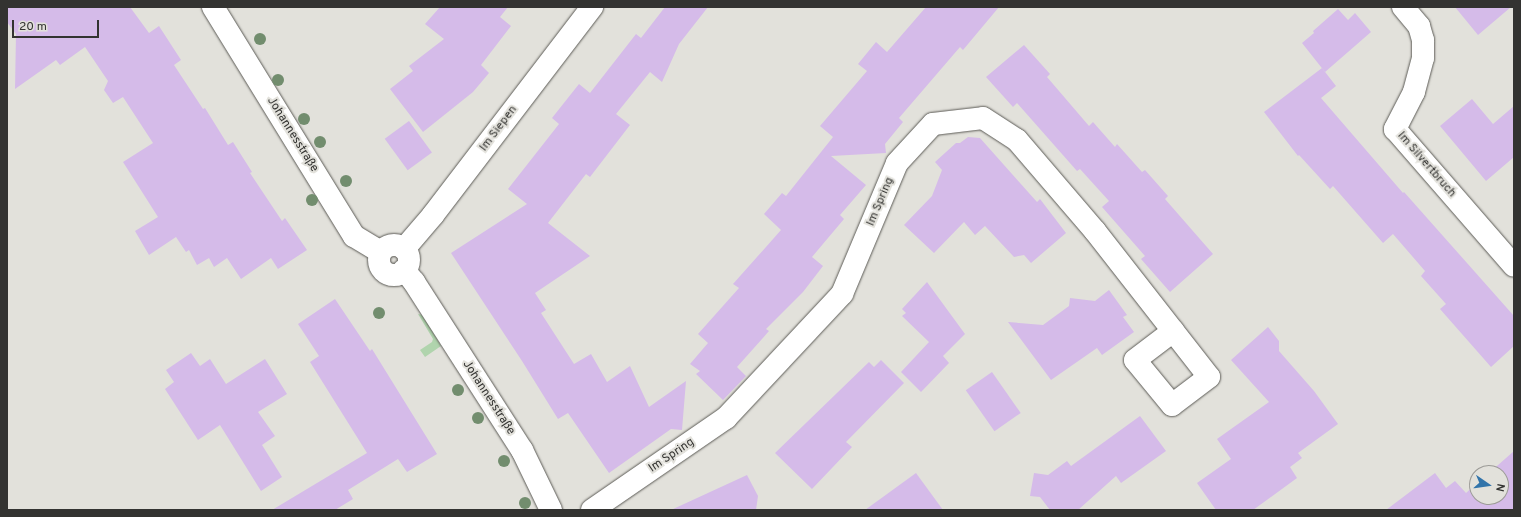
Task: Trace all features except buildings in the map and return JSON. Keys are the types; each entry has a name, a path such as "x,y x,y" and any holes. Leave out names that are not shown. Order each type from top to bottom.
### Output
{"street":[{"name":"Johannesstraße","path":"213,7 354,236 381,252"},
{"name":"Im Siepen","path":"404,249 434,215 592,7"},
{"name":"Im Silvertbruch","path":"1403,7 1419,26 1423,40 1423,58 1414,92 1395,129 1514,266"},
{"name":"Im Spring","path":"592,510 726,418 842,294 897,163 934,124 983,118 1016,140 1095,231 1173,331"},
{"path":"392,244 399,245 404,249 408,255 409,263 400,274 392,275 381,267 378,260 385,247 392,244"},
{"name":"Johannesstraße","path":"404,270 414,282 522,450 551,510"}],"green space":[{"path":"418,314 423,315 441,346 425,357 420,350 432,342 433,339"}]}
